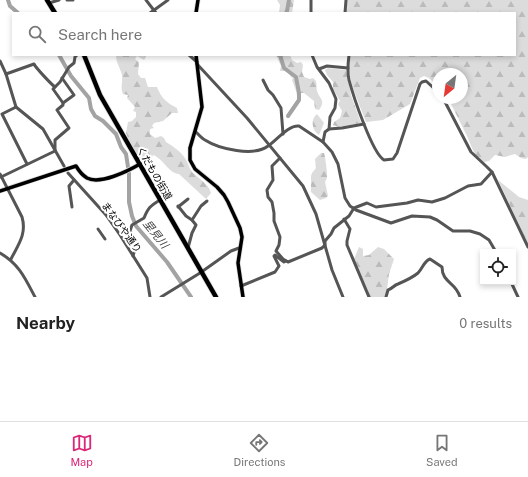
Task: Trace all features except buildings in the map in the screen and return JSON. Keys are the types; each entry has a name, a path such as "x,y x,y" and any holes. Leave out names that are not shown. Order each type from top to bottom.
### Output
{"highway":[{"path":"48,2 55,12"},
{"name":"くだもの街道","path":"84,56 100,95 216,297"}],"main road":[{"path":"196,12 198,0"},
{"path":"196,56 202,107 190,152 191,164 198,172 217,187 228,202 242,233 238,263 243,297"},
{"path":"0,190 76,166 85,177 96,180 108,178 140,164"}],"street":[{"path":"48,2 59,0"},
{"path":"68,0 73,0"},
{"path":"146,0 155,12 168,0"},
{"path":"311,0 311,12"},
{"path":"344,12 346,0"},
{"path":"63,103 53,90 68,68 74,63 76,56"},
{"path":"190,56 247,118 303,186 316,214 332,270 343,297"},
{"path":"312,56 319,69 329,83 336,100 335,108 330,117 329,129"},
{"path":"349,56 349,79 364,124 379,156 384,160 393,159 397,153 420,84 426,81 432,86"},
{"path":"0,61 6,73 16,107 43,130 64,166"},
{"path":"0,75 34,64 55,87"},
{"path":"319,69 327,66 348,68"},
{"path":"55,151 55,140 69,128 57,110 63,105 63,103 74,95 62,78"},
{"path":"263,80 268,90 282,108 283,134"},
{"path":"446,104 471,152 492,172 528,247"},
{"path":"16,107 2,114 27,164"},
{"path":"323,142 325,132 329,129 364,124"},
{"path":"196,132 205,141 232,150 257,150 267,147 291,128 299,126 323,142 334,155 345,198 350,206 387,223 395,223 412,216 433,218 453,231 470,231 480,234 489,240 494,249"},
{"path":"11,259 22,236 24,227 22,217 1,175 55,151"},
{"path":"280,158 272,166 273,180 267,190 268,197 272,202 274,221 280,237 279,245 276,251 286,261"},
{"path":"241,286 275,272 279,266 274,256 275,255 284,262 322,248 334,228 351,214 354,208 367,203 376,207 418,200 432,202 445,198 468,186 480,184 492,172"},
{"name":"まなびや通り","path":"68,173 106,215 147,278 150,297"},
{"path":"72,207 69,186 74,180"},
{"path":"188,199 178,206 186,216 196,224 188,248"},
{"path":"133,256 136,242 130,231 132,225 144,218 147,210 160,200"},
{"path":"192,220 201,206 207,201"},
{"path":"344,220 350,229 347,245 368,297"},
{"path":"98,228 105,239"},
{"path":"161,297 202,272 231,251 239,248"},
{"path":"0,252 11,259 22,273 35,297"},
{"path":"386,297 388,290 392,289 397,284 404,282 418,272 430,259 442,267 444,277 455,288 460,297"},
{"path":"512,285 518,297"}],"green space":[{"path":"277,0 294,0 292,12 279,12 280,5"},
{"path":"347,0 528,0 528,157 526,159 515,154 505,157 495,155 489,161 484,162 475,154 451,104 468,104 468,68 432,68 432,81 424,76 420,78 410,104 383,120 366,122 352,86 349,71 350,56 516,56 516,12 345,12"},
{"path":"116,56 137,56 135,59 139,62 138,74 141,78 145,78 148,87 157,87 165,100 177,108 178,113 172,113 163,121 154,123 152,126 154,128 150,129 150,134 155,138 161,136 166,142 183,155 192,172 206,184 210,190 211,193 206,199 179,174 169,169 157,157 153,155 152,157 147,156 139,158 130,144 126,133 128,122 132,121 136,117 136,112 133,111 135,107 127,98 128,95 123,94 122,75"},
{"path":"137,56 145,56 146,57 144,60"},
{"path":"276,56 290,56 292,60 297,63 301,62 303,65 302,72 304,77 310,79 313,78 316,81 317,91 322,100 319,110 315,109 314,101 304,93 300,93 300,100 296,104 297,95 292,80 293,78 287,71 280,71 281,66"},
{"path":"328,68 346,70 351,95 361,123 339,127 333,125 334,122 340,118 342,111 338,104 340,101 333,89 333,82 325,70"},
{"path":"317,114 324,123 319,135 313,128 313,119"},
{"path":"321,153 324,153 325,157 327,178 325,182 328,196 320,200 311,192 311,176 316,168 315,159"},
{"path":"498,180 519,197 528,200 528,244"},
{"path":"359,247 363,249 363,256 369,255 378,247 384,249 394,259 389,274 386,297 370,297 354,259"}],"waterway":[{"name":"里見川","path":"8,0 10,6 17,12"},
{"path":"286,12 289,0"},
{"name":"里見川","path":"60,56 71,76 89,98 91,109 95,116 103,121 116,134 121,147 126,154 128,167"},
{"path":"280,56 284,68 296,77 299,93 299,100 288,116"},
{"name":"里見川","path":"129,173 129,202 136,226 167,262 191,297"}]}
